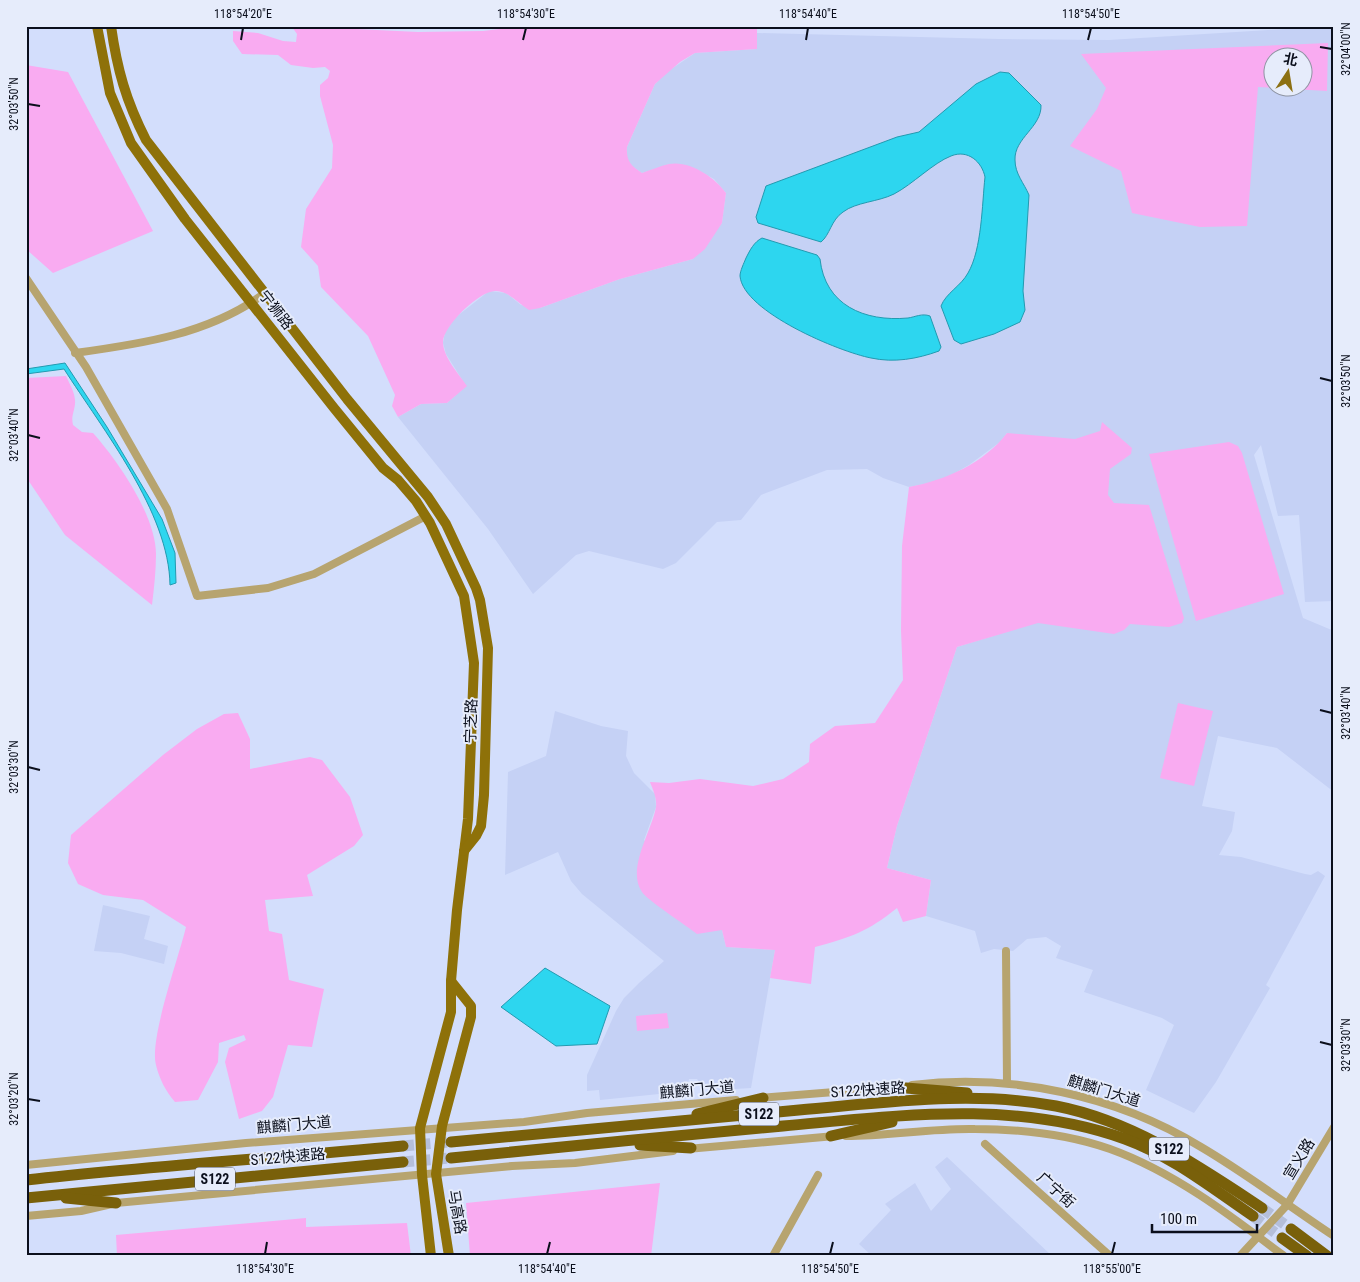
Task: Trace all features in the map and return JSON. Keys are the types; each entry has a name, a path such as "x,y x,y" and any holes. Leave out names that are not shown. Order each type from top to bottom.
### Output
{"highway":[{"path":"894,1087 962,1092 1014,1101"},
{"path":"664,1121 763,1098"},
{"name":"S122快速路","path":"451,1142 664,1121 954,1099 1014,1101 1056,1106 1100,1118 1134,1131 1188,1159 1262,1208"},
{"name":"S122快速路","path":"451,1158 924,1114 972,1113 1044,1118 1106,1133 1147,1149 1185,1169 1253,1216"},
{"path":"831,1136 924,1114"},
{"path":"601,1143 691,1148"},
{"name":"S122快速路","path":"26,1180 126,1169 178,1167 403,1146"},
{"name":"S122快速路","path":"26,1198 403,1162"},
{"path":"45,1196 116,1203"},
{"path":"1291,1229 1327,1256"},
{"path":"1282,1238 1307,1256"}],"main road":[{"name":"宁狮路","path":"97,26 110,93 131,143 185,219 383,468 398,480 426,516 464,596"},
{"name":"宁狮路","path":"111,26 116,66 122,85 146,140 164,166 347,399 428,497 446,524 476,588"},
{"name":"宁芝路","path":"464,851 481,826 484,795 488,648 480,600 476,588"},
{"name":"宁芝路","path":"420,1128 451,1012 450,981 468,819 474,663 464,596"},
{"path":"442,1126 471,1017 471,1006 450,981"},
{"name":"马高路","path":"442,1126 436,1174 449,1256"},
{"name":"马高路","path":"420,1128 422,1175 432,1256"}],"street":[{"path":"26,278 86,367 167,509 197,596 268,588 314,574 426,516"},
{"path":"76,354 177,336 252,303 265,293"},
{"path":"1006,950 1007,1083"},
{"name":"麒麟门大道","path":"26,1165 121,1154 169,1152 442,1126 524,1122 587,1113 894,1087 960,1082 1007,1083 1060,1092 1134,1114 1201,1147 1334,1236"},
{"name":"宣义路","path":"1240,1256 1287,1205 1334,1127"},
{"path":"26,1216 81,1211 116,1203 512,1166 575,1163 691,1148 831,1136 974,1129 1028,1132 1109,1149 1160,1172 1196,1193 1284,1256"},
{"name":"广宁街","path":"985,1144 1110,1256"},
{"path":"773,1256 818,1175"}],"shaded area":[{"path":"526,26 757,28 757,49 695,53 680,62 655,84 627,147 627,156 630,163 642,173 677,163 693,167 715,181 726,193 722,223 705,249 693,259 620,279 540,308 529,310 510,296 501,292 489,292 481,296 472,302 449,327 443,342 448,359 467,386 447,403 421,404 398,417 392,406 395,395 368,336 321,287 318,266 301,247 306,209 332,168 333,145 320,96 320,85 328,78 330,71 325,67 313,68 291,65 278,55 242,54 233,41 233,31 258,33 283,41 296,42 297,34 292,27 418,32 483,31"},
{"path":"1334,26 1334,601 1305,602 1299,515 1278,516 1261,445 1254,455 1303,618 1334,631 1334,792 1277,748 1218,736 1202,806 1235,812 1232,831 1219,855 1241,857 1311,875 1318,871 1325,876 1266,985 1270,988 1216,1082 1194,1113 1146,1090 1174,1025 1162,1018 1084,992 1093,970 1056,958 1061,946 1046,937 1027,939 1013,951 994,949 981,953 975,931 926,916 931,880 887,868 897,826 957,647 1038,622 1007,433 1000,442 969,465 948,477 930,483 909,487 883,478 867,469 827,470 761,495 741,520 717,522 676,563 663,569 589,551 576,555 533,594 488,529 398,417 421,404 447,403 466,386 446,354 443,343 445,332 456,317 489,291 506,293 521,305 540,308 620,279 693,259 722,223 726,193 714,179 694,168 670,164 642,173 630,165 626,156 627,147 655,84 667,72 695,53 757,49 757,33 1109,40"},
{"path":"1328,43 1327,91 1312,90 1312,48 1262,48 1262,87 1258,87 1247,226 1200,227 1132,213 1121,171 1070,146 1097,109 1106,88 1081,54"},
{"path":"26,65 68,72 153,231 53,273 26,249"},
{"path":"66,376 75,397 73,425 82,432 93,433 103,445 134,490 150,523 156,554 152,605 65,535 26,477 26,378"},
{"path":"1102,422 1132,448 1131,454 1110,469 1108,495 1114,503 1149,505 1184,618 1182,623 1169,627 1130,624 1124,630 1114,634 1038,623 957,647 897,826 887,868 931,880 926,916 903,922 897,908 877,923 859,933 815,947 811,984 770,978 775,950 726,947 722,930 697,934 645,896 638,883 637,872 638,861 656,807 650,782 669,783 700,779 753,786 783,779 809,762 810,744 835,726 875,723 903,680 901,630 902,546 909,487 937,480 963,469 998,444 1007,433 1075,439 1100,431"},
{"path":"1229,442 1238,446 1242,453 1284,594 1196,621 1149,454"},
{"path":"1178,703 1213,711 1194,786 1160,778"},
{"path":"555,711 601,726 628,731 626,756 634,773 655,794 656,807 644,840 722,930 726,947 775,950 751,1088 719,1090 700,1083 697,1079 689,1079 688,1083 669,1093 600,1100 599,1090 587,1091 587,1075 616,1011 624,998 664,961 582,894 571,881 558,852 505,875 508,772 546,756"},
{"path":"238,713 250,739 250,769 310,757 322,760 350,797 363,835 354,846 307,875 313,896 265,900 269,931 282,934 289,980 324,989 312,1047 288,1045 273,1097 262,1111 239,1119 225,1062 229,1048 246,1040 244,1035 219,1043 218,1062 198,1100 175,1102 157,1070 155,1053 157,1037 186,927 143,900 103,895 78,884 68,863 71,835 163,755 197,729 224,714"},
{"path":"103,905 150,916 144,939 168,946 164,964 121,953 94,951"},
{"path":"667,1013 669,1028 637,1031 636,1016"},
{"path":"947,1157 1052,1256 872,1256 859,1244 891,1210 885,1204 915,1183 931,1211 951,1189 935,1167"},
{"path":"660,1183 651,1256 470,1256 466,1203"},
{"path":"306,1218 306,1227 407,1223 411,1256 117,1256 116,1235"}],"water":[{"path":"1000,72 1009,73 1041,105 1037,120 1019,145 1015,160 1018,174 1029,195 1023,291 1025,310 1020,322 994,334 961,344 954,340 941,306 946,297 962,282 968,273 973,263 979,239 985,177 981,166 973,158 963,154 951,156 937,163 894,194 848,209 839,215 821,242 758,223 756,217 766,186 897,137 919,132 976,84"},
{"path":"762,238 817,255 820,259 823,275 830,288 838,299 849,307 876,317 908,318 921,315 930,316 941,347 939,351 905,359 871,358 838,348 817,339 775,316 757,303 745,290 740,276 742,267 751,249"},
{"path":"65,363 107,427 162,519 175,553 176,583 170,585 167,557 158,529 131,472 64,369 26,374 26,369"},
{"path":"545,968 610,1006 597,1044 556,1046 501,1007"}],"tunnel":[{"path":"403,1146 449,1142"},
{"path":"403,1162 451,1158"},
{"path":"1262,1208 1291,1229"},
{"path":"1253,1216 1282,1238"}]}
